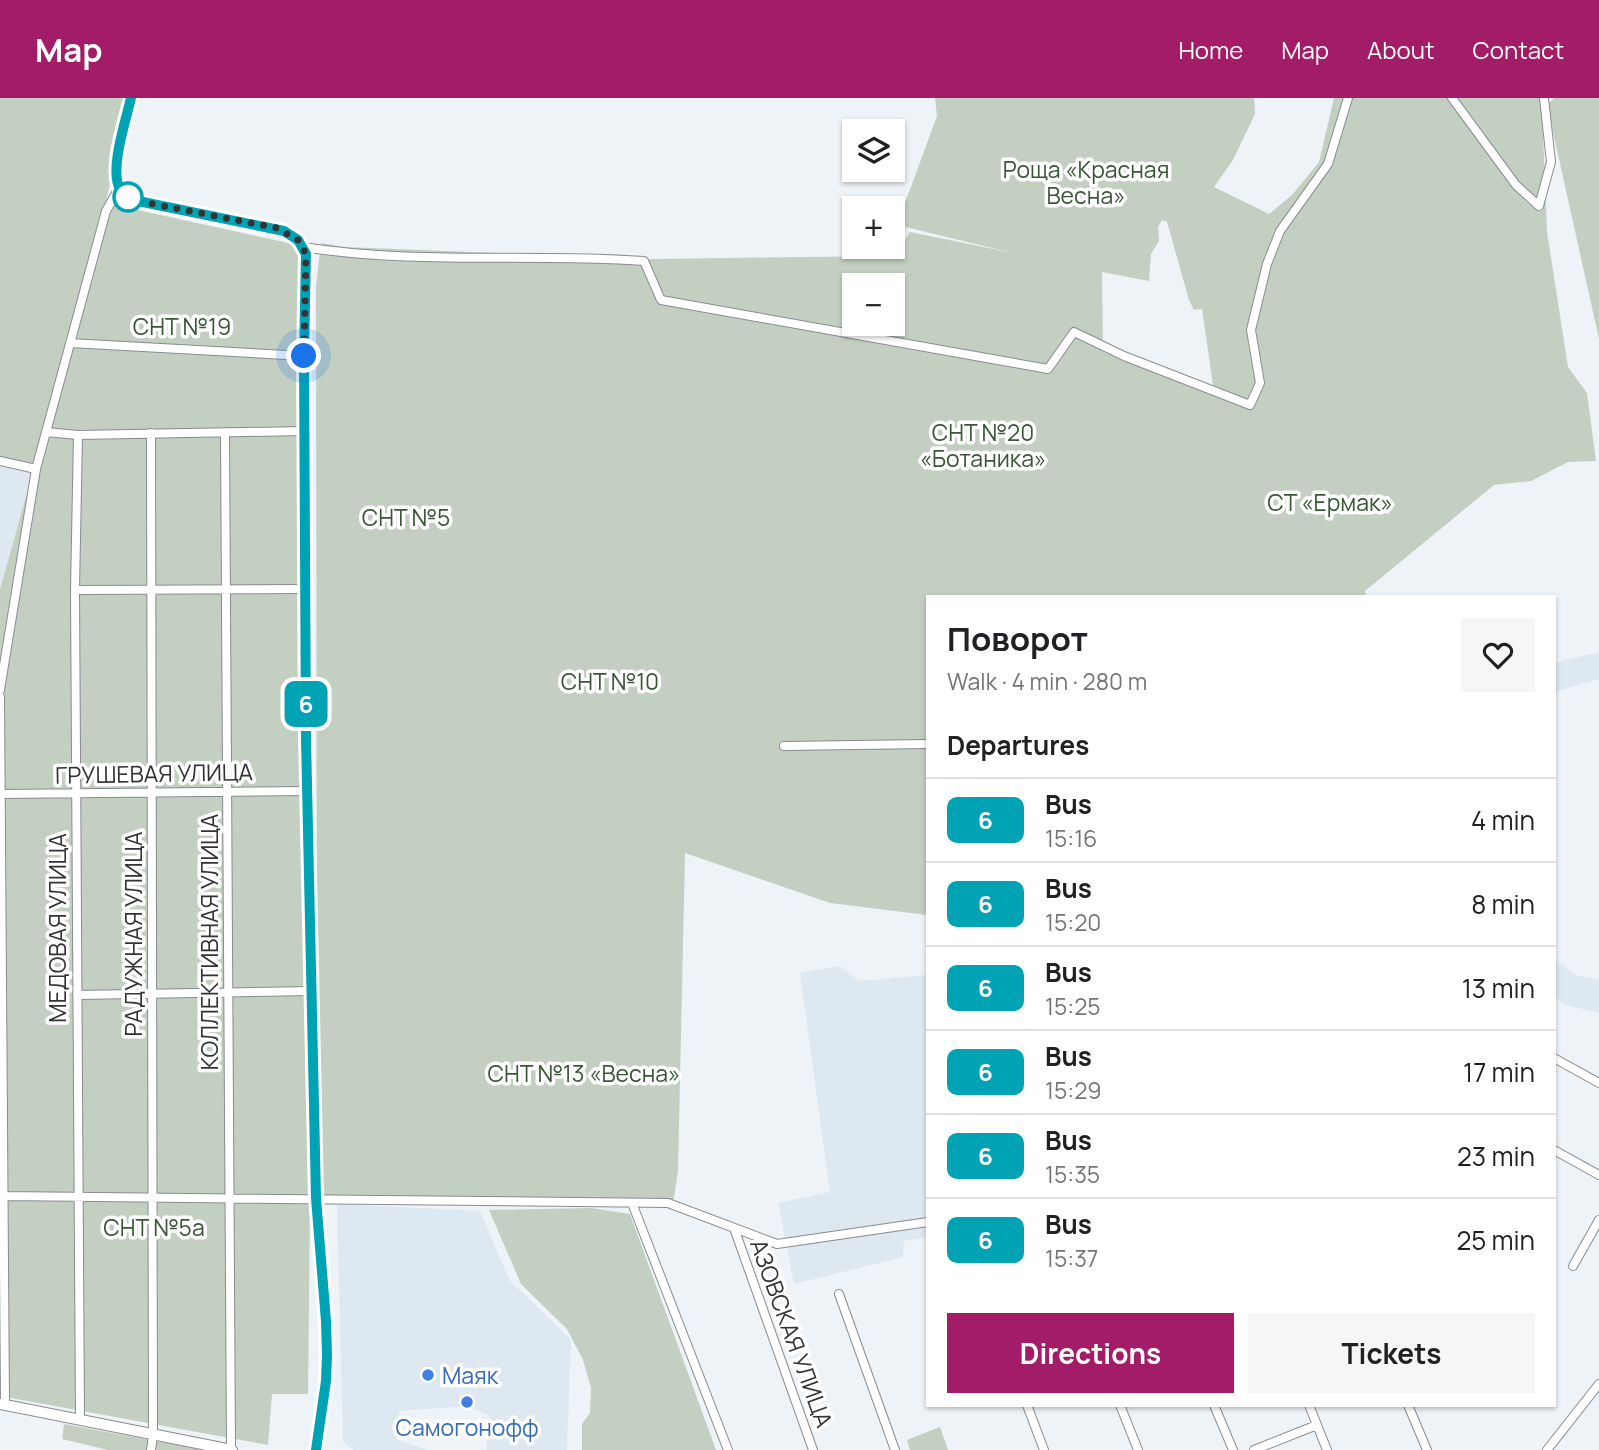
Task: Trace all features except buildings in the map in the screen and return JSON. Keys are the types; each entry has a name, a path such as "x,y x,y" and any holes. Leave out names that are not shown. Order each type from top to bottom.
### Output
{"main road":[{"path":"131,98 117,164 120,188 130,198 277,228 291,234 303,247 306,263 304,431 307,791 316,1198 327,1356 316,1450"},
{"path":"3,1405 232,1450"}],"street":[{"path":"303,247 403,257 645,261 661,300 1048,369 1074,332 1124,356 1250,405 1260,383 1251,330 1267,264 1280,231 1328,164 1348,98"},
{"path":"1452,98 1516,186 1539,206 1551,162 1544,98"},
{"path":"0,690 36,469 106,211 120,188"},
{"path":"70,343 304,356"},
{"path":"46,432 78,435 304,431"},
{"name":"РАДУЖНАЯ УЛИЦА","path":"150,433 153,1197 151,1450"},
{"name":"КОЛЛЕКТИВНАЯ УЛИЦА","path":"226,434 232,1450"},
{"name":"МЕДОВАЯ УЛИЦА","path":"78,435 75,590 80,1420"},
{"path":"0,461 36,469"},
{"path":"75,590 305,589"},
{"path":"0,697 3,1405"},
{"path":"784,746 926,744"},
{"name":"ГРУШЕВАЯ УЛИЦА","path":"1,794 307,791"},
{"path":"77,995 312,991"},
{"path":"1556,1059 1599,1083"},
{"path":"1556,1151 1599,1175"},
{"path":"4,1196 668,1203 777,1244 926,1222"},
{"path":"632,1203 728,1450"},
{"path":"1573,1266 1599,1220"},
{"name":"АЗОВСКАЯ УЛИЦА","path":"734,1228 813,1450"},
{"path":"839,1294 895,1450"},
{"path":"1546,1450 1599,1384"},
{"path":"1028,1407 1044,1450"},
{"path":"1121,1407 1138,1450"},
{"path":"1215,1407 1233,1450"},
{"path":"1310,1407 1327,1450"},
{"path":"1409,1407 1427,1450"},
{"path":"1254,1450 1317,1425"}],"shaded area":[{"path":"0,457 35,465 0,589"},
{"path":"1599,652 1599,679 1556,691 1556,663"},
{"path":"1556,961 1575,975 1599,980 1599,1013 1565,1005 1556,997"},
{"path":"840,966 859,981 926,975 926,1237 904,1241 903,1257 794,1284 778,1203 830,1192 800,973"},
{"path":"337,1204 480,1211 510,1281 571,1340 567,1450 486,1450 490,1416 469,1406 399,1411 397,1440 428,1450 354,1450 343,1442"}],"green space":[{"name":"СНТ №5а","path":"0,98 128,98 106,203 293,244 304,259 297,353 304,989 310,1205 308,1394 272,1394 268,1445 0,1396 0,589 35,465 0,457"},
{"path":"935,98 1254,98 1255,114 1233,160 1214,187 1269,214 1293,194 1319,162 1334,98 1548,98 1542,106 1547,232 1568,367 1587,393 1596,461 1568,462 1531,481 1494,485 1365,591 1366,595 926,595 926,915 830,903 685,853 678,1171 673,1204 323,1199 317,1065 316,286 321,243 345,247 649,259 842,257 842,259 905,259 905,240 910,232 1013,253 905,227 905,203 937,116","holes":["1162,220 1167,222 1194,310 1202,309 1214,392 1103,352 1102,272 1149,281 1151,254 1159,241 1158,227"]},
{"path":"1554,98 1599,98 1599,339 1547,105"},
{"path":"591,1208 630,1214 716,1450 582,1450 582,1424 590,1413 591,1388 583,1360 567,1329 521,1284 489,1210"},
{"path":"64,1424 204,1450 108,1450 62,1439"},
{"path":"940,1427 948,1450 910,1450 907,1440"}],"bus line":[{"name":"6","path":"131,98 117,164 117,180 123,193 138,201 277,228 298,240 306,254 306,738 316,1198 327,1356 316,1450"}],"place":[{"name":"Маяк","path":"428,1375"},
{"name":"Самогонофф","path":"467,1402"}],"route":[{"path":"128,197 277,228 298,240 306,254 304,356"}],"park label":[{"name":"Роща «Красная Весна»","path":"1086,182"},
{"name":"СНТ №19","path":"182,326"},
{"name":"СНТ №20 «Ботаника»","path":"983,445"},
{"name":"СТ «Ермак»","path":"1330,502"},
{"name":"СНТ №5","path":"406,517"},
{"name":"СНТ №10","path":"610,681"},
{"name":"СНТ №13 «Весна»","path":"584,1073"}]}
